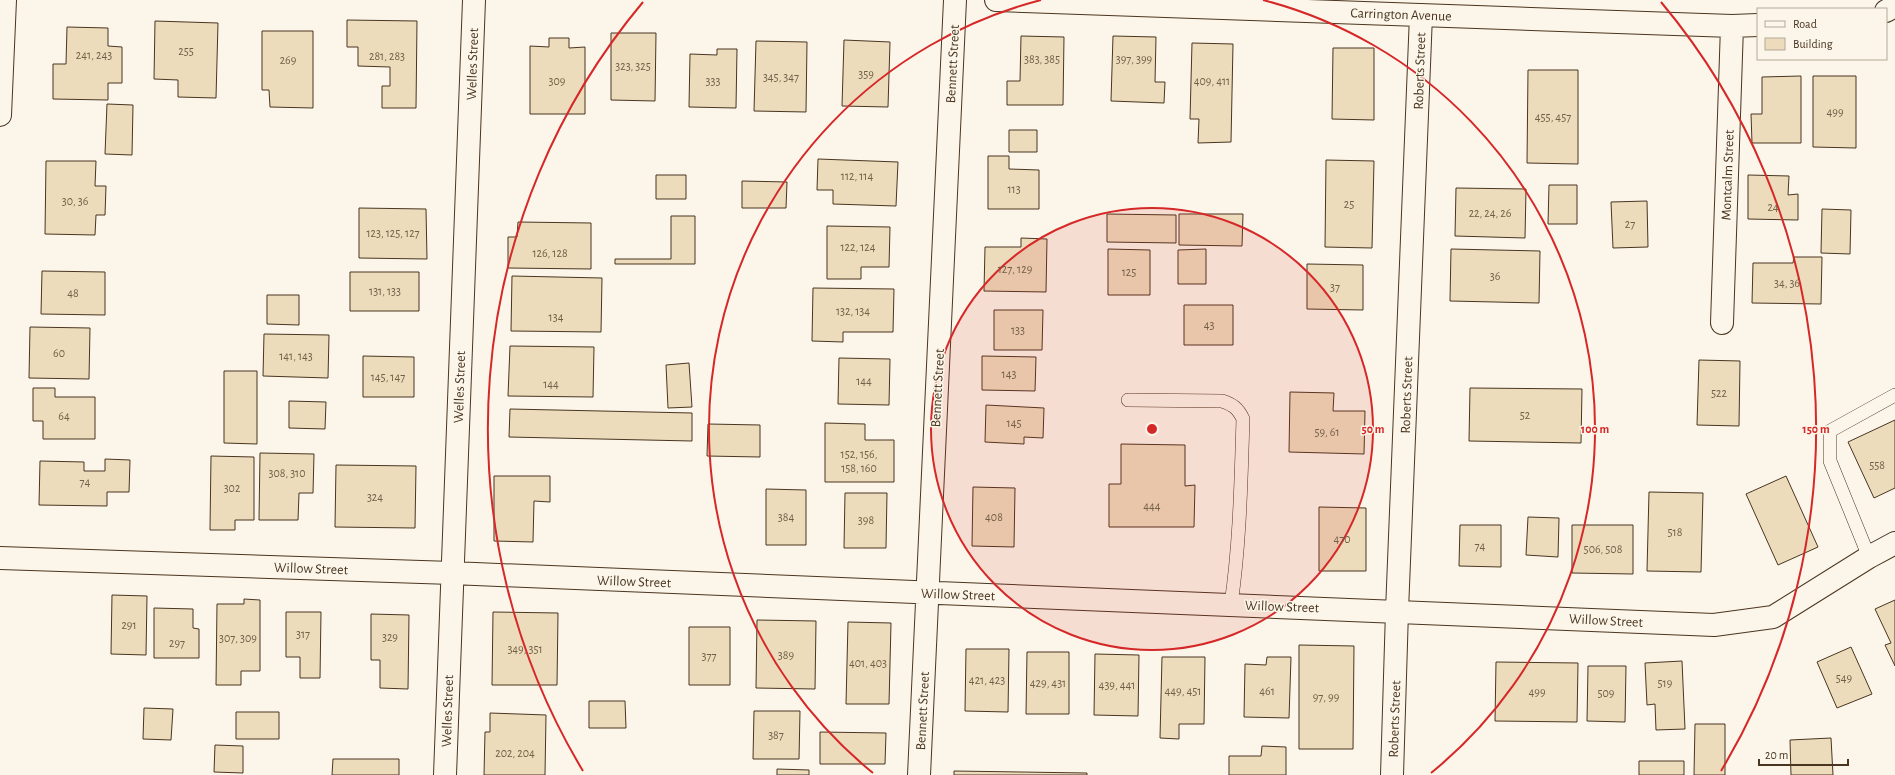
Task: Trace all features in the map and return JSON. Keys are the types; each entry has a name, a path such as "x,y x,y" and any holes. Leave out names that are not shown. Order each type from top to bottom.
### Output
{"street":[{"path":"0,115 5,0"},
{"name":"Welles Street","path":"445,775 474,0"},
{"name":"Bennett Street","path":"919,775 955,0"},
{"name":"Carrington Avenue","path":"996,0 1732,26 1757,25"},
{"name":"Roberts Street","path":"1392,775 1397,611 1421,15"},
{"name":"Montcalm Street","path":"1722,323 1732,26"},
{"name":"Willow Street","path":"0,558 452,573 1714,625 1773,617 1869,557 1895,543"}],"lane":[{"path":"1869,557 1830,461 1830,431 1895,396"},
{"path":"1128,400 1222,401 1232,404 1240,413 1243,419 1241,494 1235,576 1231,604"}],"building":[{"path":"347,20 417,21 416,108 382,108 382,86 390,86 390,67 358,66 358,47 347,47"},
{"path":"155,21 218,23 216,98 178,97 178,80 154,79"},
{"path":"67,27 108,28 108,46 122,47 122,83 108,83 108,100 53,99 53,64 66,64"},
{"path":"262,31 313,31 313,108 270,107 269,90 262,90"},
{"path":"611,33 656,33 655,101 611,100"},
{"path":"1021,36 1064,37 1063,105 1007,105 1007,81 1020,81"},
{"path":"1113,36 1156,37 1155,82 1165,82 1164,103 1111,101"},
{"path":"549,38 569,38 569,48 585,47 585,114 530,114 530,46 549,47"},
{"path":"844,40 890,42 888,107 842,106"},
{"path":"756,41 807,42 806,112 754,111"},
{"path":"1192,43 1233,44 1231,142 1198,143 1199,119 1190,119"},
{"path":"1333,48 1374,48 1374,120 1332,119"},
{"path":"717,49 737,49 736,108 689,107 690,54 717,55"},
{"path":"1528,70 1578,70 1578,164 1527,163"},
{"path":"1801,76 1801,143 1752,143 1751,114 1762,114 1762,77"},
{"path":"1813,76 1856,76 1856,148 1813,147"},
{"path":"107,104 133,105 132,155 105,154"},
{"path":"1009,130 1037,130 1037,152 1009,152"},
{"path":"988,156 1009,156 1009,169 1039,170 1039,209 988,209"},
{"path":"818,159 898,162 896,206 833,204 833,190 817,190"},
{"path":"1326,160 1374,161 1372,248 1325,247"},
{"path":"46,161 96,161 95,186 106,186 105,215 96,215 95,235 45,234"},
{"path":"656,175 686,175 686,199 656,199"},
{"path":"1748,175 1789,176 1788,195 1798,194 1798,220 1748,219"},
{"path":"742,181 787,182 786,208 742,208"},
{"path":"1549,185 1577,185 1577,224 1548,224"},
{"path":"1456,188 1526,189 1525,238 1455,236"},
{"path":"1647,201 1648,247 1613,248 1611,202"},
{"path":"359,208 426,209 427,259 359,258"},
{"path":"1822,209 1851,210 1850,254 1821,253"},
{"path":"1107,214 1176,215 1176,243 1107,242"},
{"path":"1179,214 1243,214 1242,246 1179,245"},
{"path":"671,216 695,216 695,264 615,264 615,259 671,259"},
{"path":"518,222 591,223 591,269 508,268 508,237 517,237"},
{"path":"827,226 890,227 889,267 861,267 861,279 827,279"},
{"path":"1021,238 1047,239 1046,292 984,291 985,247 1021,247"},
{"path":"1108,249 1150,250 1150,295 1108,295"},
{"path":"1206,249 1206,284 1178,284 1178,250"},
{"path":"1451,249 1540,251 1539,303 1450,301"},
{"path":"1794,257 1822,257 1821,304 1752,303 1753,263 1793,263"},
{"path":"1307,264 1363,265 1363,310 1307,309"},
{"path":"42,271 105,272 105,315 41,314"},
{"path":"350,272 419,272 419,311 350,311"},
{"path":"512,276 602,278 601,332 511,331"},
{"path":"813,288 894,289 893,332 843,332 843,342 812,341"},
{"path":"267,295 299,295 299,325 267,324"},
{"path":"1184,305 1233,305 1233,345 1184,345"},
{"path":"994,310 1043,310 1042,350 994,350"},
{"path":"30,327 90,328 89,379 29,378"},
{"path":"264,334 329,335 328,378 263,376"},
{"path":"510,346 594,347 593,397 508,396"},
{"path":"363,356 414,357 414,397 363,397"},
{"path":"982,356 1036,357 1035,391 982,390"},
{"path":"839,358 890,359 889,405 838,404"},
{"path":"1699,360 1740,361 1739,426 1697,425"},
{"path":"689,363 692,407 668,408 666,365"},
{"path":"224,371 257,371 257,444 224,443"},
{"path":"33,388 55,388 55,397 95,397 95,439 43,439 43,421 33,421"},
{"path":"1470,388 1582,389 1581,443 1469,441"},
{"path":"1290,392 1334,393 1333,411 1365,411 1364,454 1289,452"},
{"path":"289,401 326,402 325,429 289,428"},
{"path":"986,405 1044,408 1043,438 1024,437 1024,444 985,442"},
{"path":"510,409 692,413 692,441 509,437"},
{"path":"1895,420 1895,488 1874,498 1848,442"},
{"path":"825,423 865,424 865,440 894,440 894,482 825,482"},
{"path":"708,424 760,425 760,457 707,456"},
{"path":"1121,444 1185,445 1185,486 1195,485 1194,527 1109,527 1109,484 1121,484"},
{"path":"260,453 314,454 313,493 299,493 298,520 259,520"},
{"path":"211,456 254,457 254,520 235,520 235,530 210,530"},
{"path":"105,459 130,460 129,492 107,492 107,506 39,505 40,461 84,462 84,471 105,471"},
{"path":"336,465 416,466 415,528 335,527"},
{"path":"494,476 550,476 550,502 534,501 533,542 494,541"},
{"path":"1786,476 1818,547 1778,565 1746,494"},
{"path":"973,487 1015,488 1014,547 972,546"},
{"path":"766,489 806,490 806,545 766,545"},
{"path":"1649,492 1703,493 1701,572 1647,571"},
{"path":"845,493 887,493 886,548 844,548"},
{"path":"1319,507 1366,508 1366,571 1319,571"},
{"path":"1528,517 1559,518 1558,557 1526,555"},
{"path":"1460,525 1501,525 1501,567 1459,566"},
{"path":"1572,525 1633,525 1633,574 1572,573"},
{"path":"112,595 147,596 146,655 111,654"},
{"path":"244,599 260,600 260,671 241,671 241,685 216,685 217,604 244,604"},
{"path":"1895,600 1895,666 1885,645 1891,643 1875,609"},
{"path":"154,608 193,609 193,628 199,629 199,658 154,658"},
{"path":"286,612 321,612 320,678 300,678 300,657 286,657"},
{"path":"493,612 558,613 557,685 492,685"},
{"path":"371,614 409,615 408,689 380,688 380,660 371,660"},
{"path":"757,620 816,621 815,689 756,688"},
{"path":"848,622 891,623 889,704 846,704"},
{"path":"689,627 730,627 730,685 689,685"},
{"path":"1299,645 1354,646 1353,749 1299,749"},
{"path":"1851,647 1872,694 1837,708 1817,662"},
{"path":"966,649 1009,649 1008,712 965,711"},
{"path":"1027,652 1069,652 1069,714 1026,714"},
{"path":"1095,654 1139,655 1138,716 1094,715"},
{"path":"1162,657 1205,657 1204,724 1179,724 1179,739 1160,738"},
{"path":"1267,657 1291,657 1289,718 1244,717 1245,664 1266,665"},
{"path":"1682,661 1685,729 1656,730 1655,704 1647,705 1645,663"},
{"path":"1496,662 1578,663 1577,722 1495,721"},
{"path":"1588,666 1626,666 1625,722 1587,721"},
{"path":"589,701 625,701 626,728 589,728"},
{"path":"144,708 173,709 171,740 143,739"},
{"path":"754,711 800,711 799,759 753,759"},
{"path":"236,712 279,712 279,739 236,739"},
{"path":"490,713 546,715 545,775 484,775 485,732 490,732"},
{"path":"1695,724 1725,724 1725,775 1694,775"},
{"path":"820,732 886,733 885,764 820,764"},
{"path":"1831,738 1833,775 1791,775 1790,740"},
{"path":"215,745 243,746 243,773 214,772"},
{"path":"1262,746 1286,747 1286,775 1229,775 1229,756 1261,756"},
{"path":"333,759 399,759 399,775 332,775"},
{"path":"1639,761 1684,761 1684,775 1639,775"},
{"path":"777,769 809,770 809,775 777,775"},
{"path":"954,771 1087,773 1087,775 954,775"}]}
